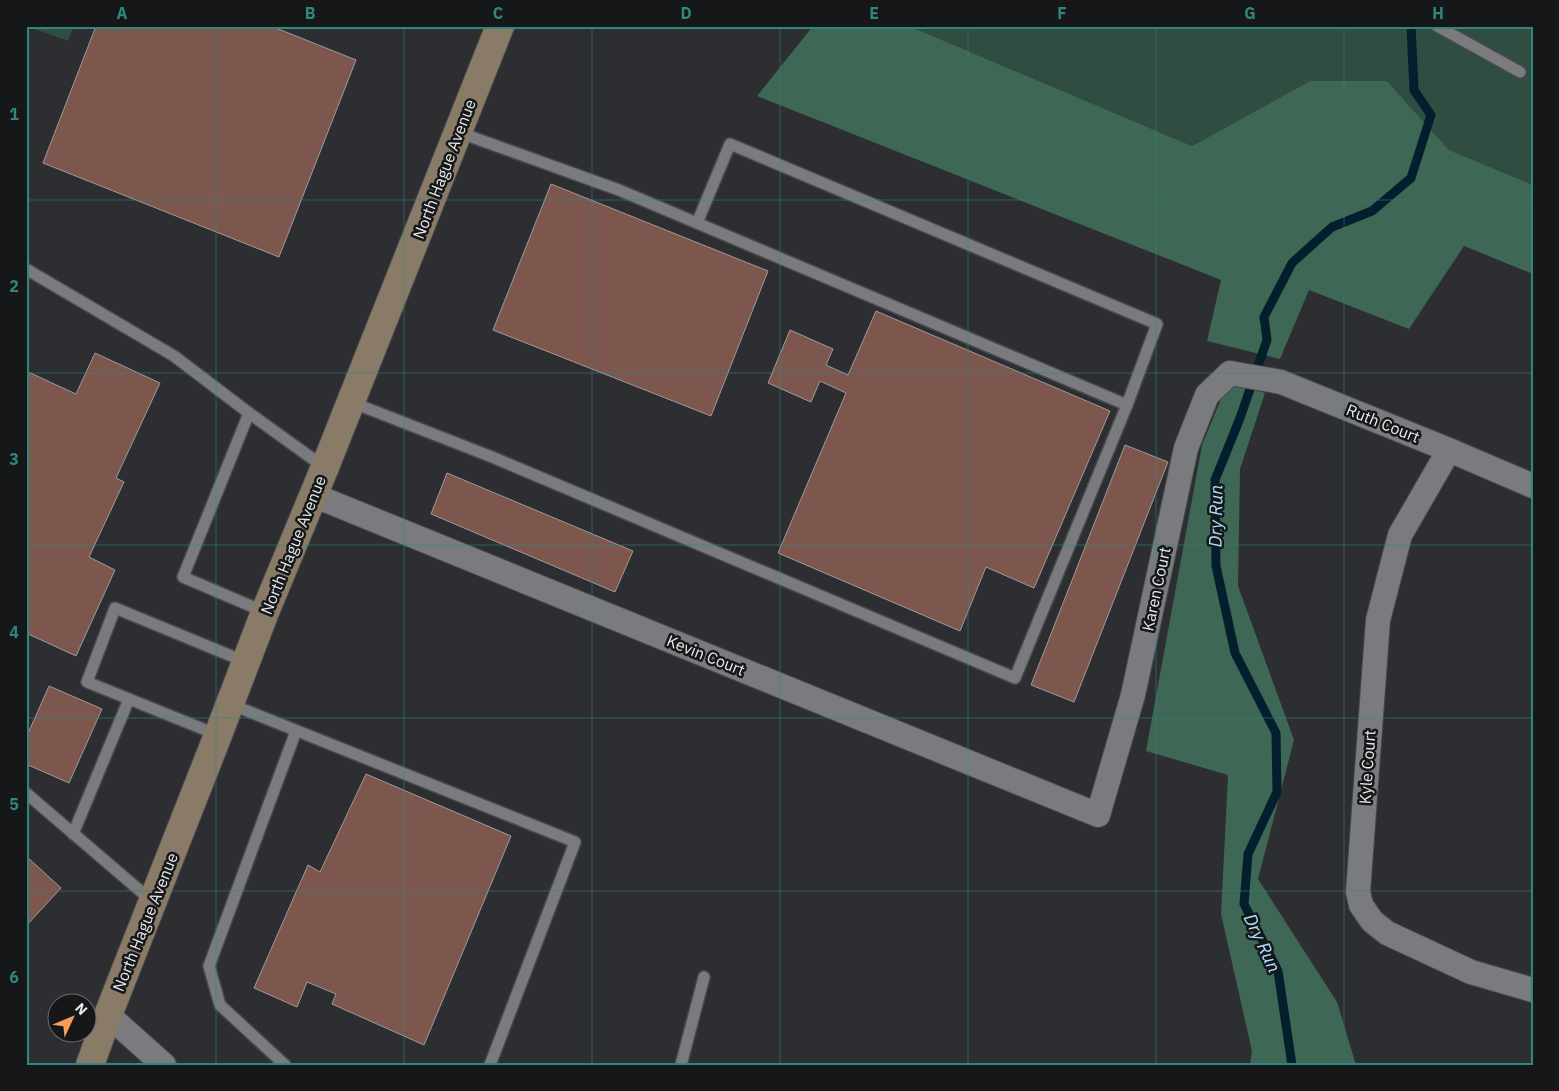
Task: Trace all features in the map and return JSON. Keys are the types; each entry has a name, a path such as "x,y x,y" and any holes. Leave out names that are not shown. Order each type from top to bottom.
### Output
{"main road":[{"name":"North Hague Avenue","path":"90,1065 265,612 325,467 500,26"}],"street":[{"name":"Ruth Court","path":"1230,372 1281,382 1533,486"},
{"name":"Karen Court","path":"1098,815 1133,695 1186,448 1207,395 1230,372"},
{"name":"Kyle Court","path":"1449,450 1400,535 1378,620 1358,892 1361,905 1372,921 1387,933 1471,972 1533,990"},
{"name":"Kevin Court","path":"313,495 1098,815"},
{"path":"108,1015 164,1065"}],"lane":[{"path":"1437,26 1520,72"},
{"path":"458,132 619,190 1128,405"},
{"path":"351,402 492,457 1015,678 1128,405 1157,324 730,144 697,223"},
{"path":"26,269 174,356 325,467"},
{"path":"249,412 183,577 265,612"},
{"path":"218,735 87,682 115,608 246,662"},
{"path":"72,834 129,699"},
{"path":"230,704 575,842 490,1065"},
{"path":"285,1065 220,1005 209,966 296,731"},
{"path":"26,793 152,902"},
{"path":"681,1065 704,977"}],"green space":[{"path":"26,26 74,26 68,41"},
{"path":"813,26 909,26 1192,146 1310,81 1387,81 1449,150 1533,185 1533,274 1464,246 1409,329 1309,290 1280,359 1207,341 1221,280 757,96"},
{"path":"909,26 1528,26 1533,28 1533,185 1449,150 1387,81 1310,81 1192,146"},
{"path":"1228,382 1265,393 1240,469 1238,586 1294,740 1258,879 1337,1002 1356,1065 1250,1065 1252,1051 1221,914 1228,775 1146,751 1202,445"}],"building":[{"path":"96,26 271,26 356,60 279,257 43,163"},
{"path":"551,184 768,271 711,416 493,330"},
{"path":"876,311 1110,411 1034,588 986,567 960,631 778,553 846,393 820,381 811,402 768,383 790,330 833,349 826,365 848,375"},
{"path":"95,353 160,383 116,478 124,482 89,557 115,570 76,656 26,633 26,371 76,394"},
{"path":"1125,445 1168,462 1074,702 1031,685"},
{"path":"447,473 633,551 615,592 431,514"},
{"path":"49,686 102,709 69,783 26,764 26,738"},
{"path":"366,774 511,836 424,1045 332,1004 336,994 307,982 297,1007 254,988 308,865 320,872"},
{"path":"26,856 61,888 26,926"}],"waterway":[{"name":"Dry Run","path":"1292,1065 1278,971 1244,904 1248,854 1277,792 1276,733 1235,653 1216,566 1215,480 1240,418 1267,340 1264,317 1292,263 1332,227 1372,211 1411,178 1431,115 1414,90 1411,26"}]}
